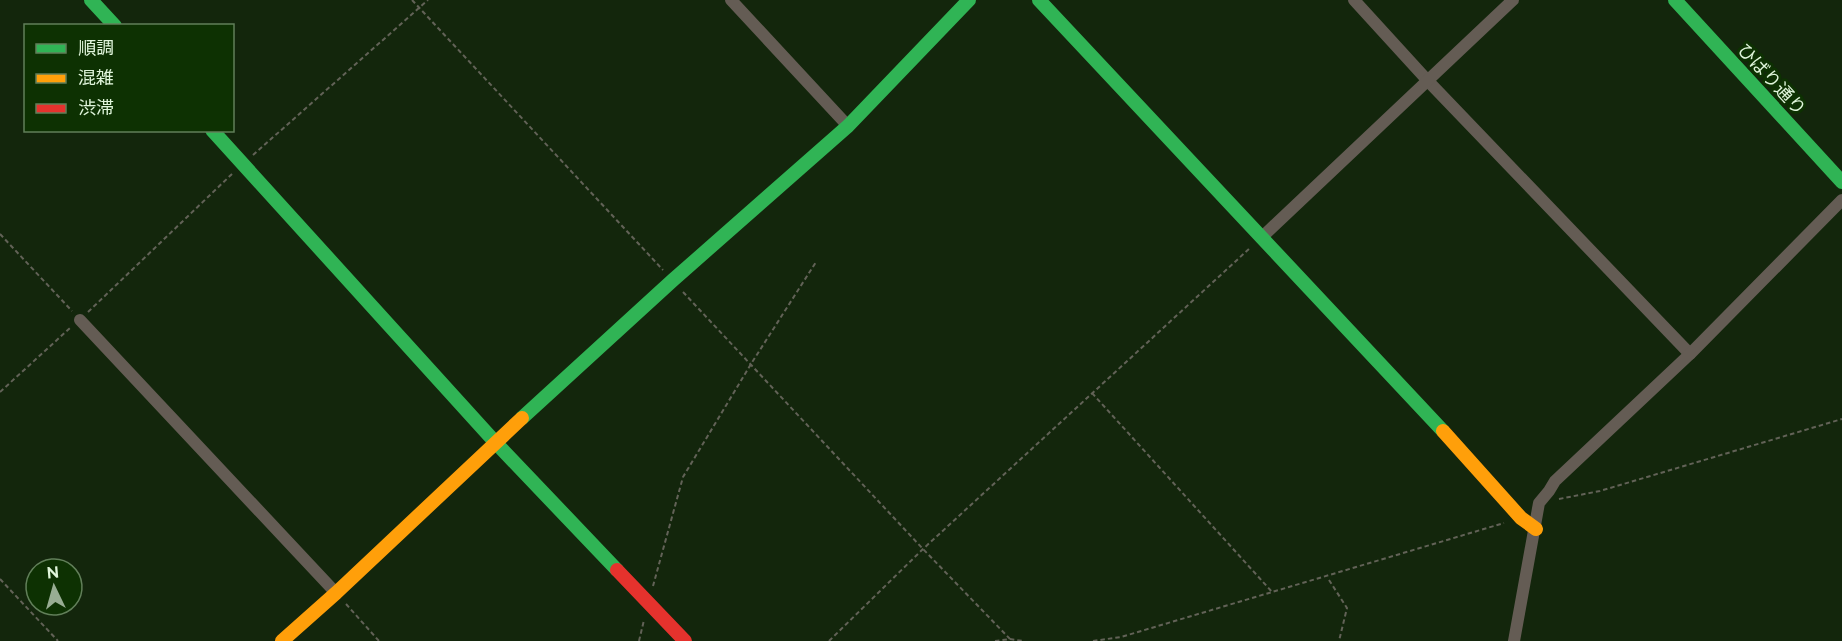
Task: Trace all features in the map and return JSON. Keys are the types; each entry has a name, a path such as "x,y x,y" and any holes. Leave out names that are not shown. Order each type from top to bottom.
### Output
{"street":[{"path":"91,0 113,24"},
{"path":"731,0 848,126"},
{"path":"282,641 673,280 848,126 969,0"},
{"path":"1039,0 1452,441 1521,518 1536,529"},
{"path":"1354,0 1428,81 1690,354"},
{"path":"1261,238 1513,0"},
{"name":"ひばり通り","path":"1675,0 1842,182"},
{"path":"214,132 495,442 685,641"},
{"path":"1514,641 1539,503 1555,480 1690,354 1842,200"},
{"path":"80,320 336,593"}],"path":[{"path":"412,0 923,549 1010,639"},
{"path":"0,392 80,320 243,164 428,0"},
{"path":"0,234 80,320"},
{"path":"829,641 923,549 1261,238"},
{"path":"639,641 683,477 750,364 816,262"},
{"path":"1092,393 1273,593"},
{"path":"1539,503 1600,491 1842,419"},
{"path":"1093,641 1121,637 1521,518"},
{"path":"0,579 58,641"},
{"path":"1329,580 1347,608 1339,641"},
{"path":"336,593 379,641"},
{"path":"995,641 1010,639 1023,641"}],"traffic: fast":[{"path":"91,0 113,24"},
{"path":"522,418 673,280 848,126 969,0"},
{"path":"1039,0 1443,431"},
{"path":"1675,0 1842,182"},
{"path":"214,132 495,442 617,570"}],"traffic: slow":[{"path":"282,641 522,418"},
{"path":"1443,431 1521,518 1536,529"}],"traffic: jam":[{"path":"617,570 685,641"}]}
